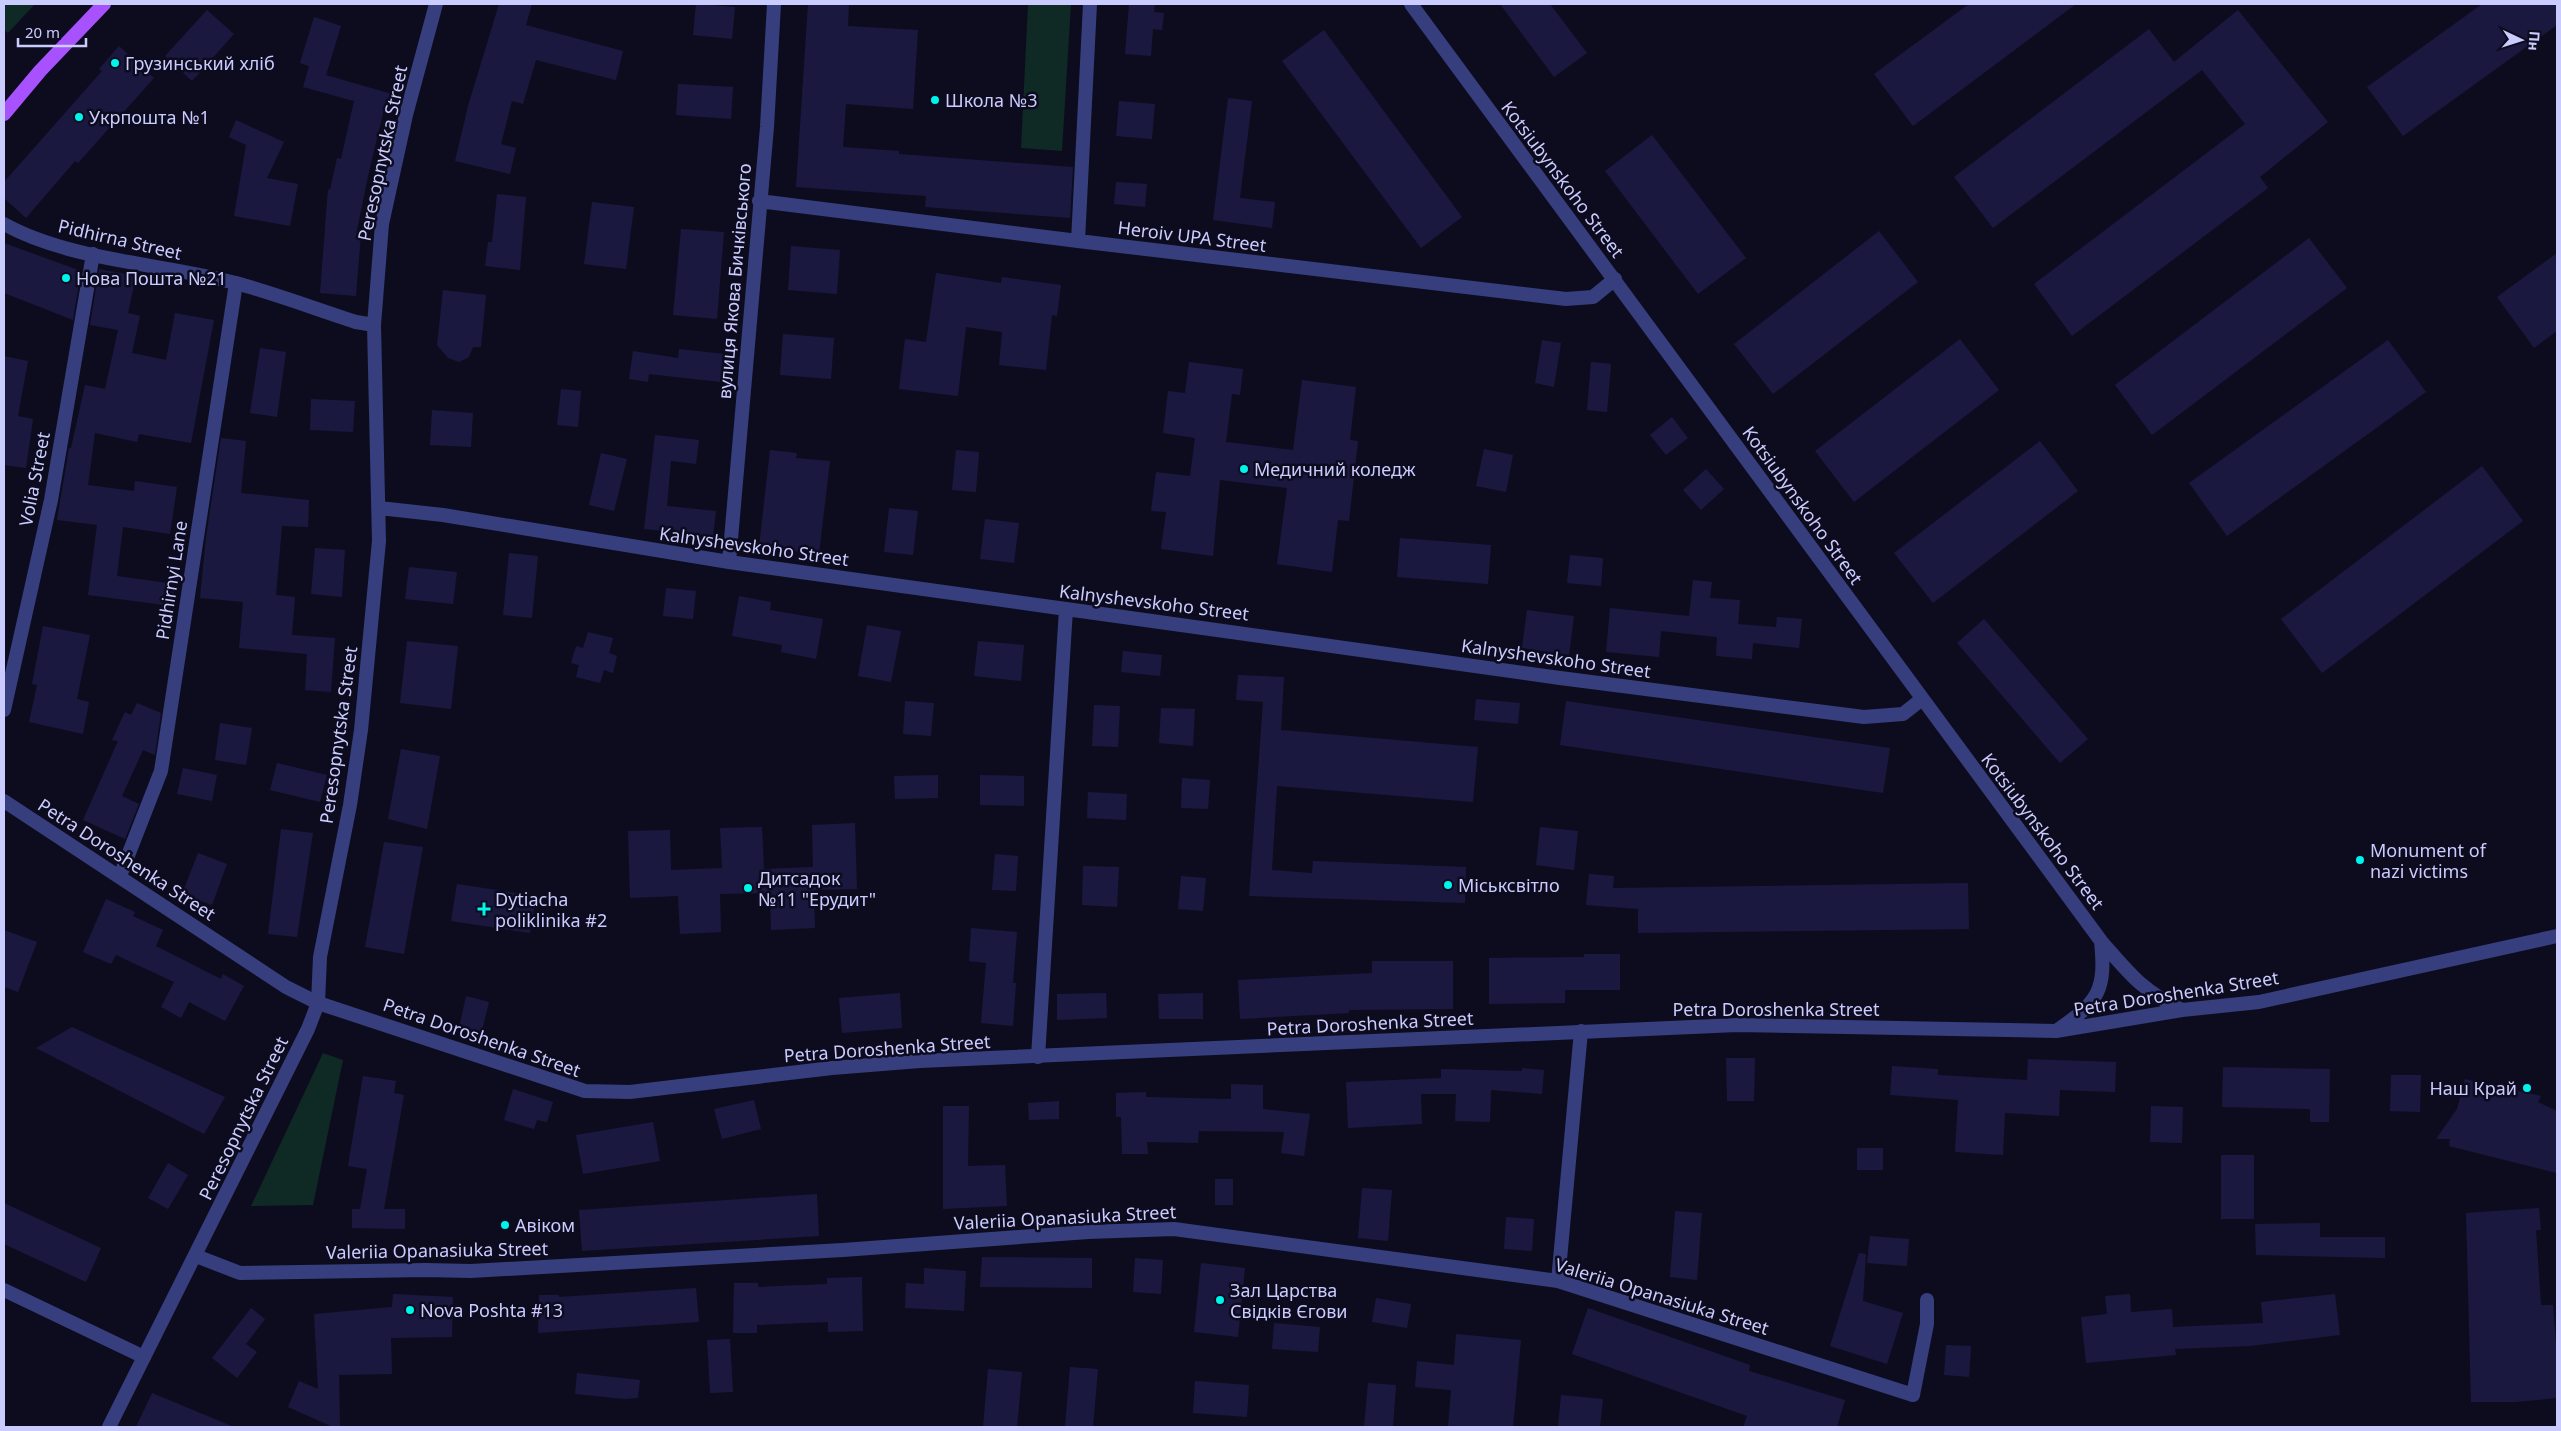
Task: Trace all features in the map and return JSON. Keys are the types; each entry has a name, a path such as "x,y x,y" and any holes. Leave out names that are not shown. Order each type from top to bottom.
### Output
{"main road":[{"path":"4,114 40,71 104,4"}],"street":[{"name":"Peresopnytska Street","path":"109,1427 308,1029 318,1003 320,957 350,805 361,730 380,542 374,325 382,224 406,115 436,4"},
{"name":"вулиця Якова Бичківського","path":"729,562 759,201 767,127 774,4"},
{"path":"1078,242 1090,4"},
{"name":"Kotsiubynskoho Street","path":"1411,4 2101,941 2136,982 2157,998 2182,1010"},
{"name":"Heroiv UPA Street","path":"759,201 1078,242 1566,299 1593,296 1614,279"},
{"name":"Pidhirna Street","path":"4,224 23,234 93,254 236,283 356,322 374,325"},
{"name":"Volia Street","path":"4,710 51,500 93,254"},
{"name":"Pidhirnyi Lane","path":"120,876 161,770 236,283"},
{"name":"Kalnyshevskoho Street","path":"379,508 444,515 729,562 1066,610 1560,678 1864,717 1903,714 1922,699"},
{"path":"1038,1058 1066,610"},
{"name":"Petra Doroshenka Street","path":"4,801 286,987 318,1003 585,1091 630,1092 832,1068 920,1061 1038,1058 1581,1031 1737,1025 2056,1031 2182,1010 2259,1002 2557,936"},
{"path":"2056,1031 2081,1014 2096,997 2104,971 2101,941"},
{"path":"1558,1281 1581,1031"},
{"name":"Valeriia Opanasiuka Street","path":"196,1256 240,1273 471,1271 834,1250 1088,1232 1174,1229 1558,1281 1912,1395 1927,1324 1927,1300"},
{"path":"4,1290 144,1358"}],"green space":[{"path":"4,4 35,4 8,33 4,30"},
{"path":"1028,4 1071,4 1062,151 1021,148"},
{"path":"323,1053 343,1060 313,1205 251,1206"}],"building":[{"path":"499,4 532,4 526,25 623,51 616,80 536,60 523,104 512,101 501,144 516,148 510,174 455,161 468,106"},
{"path":"696,4 735,7 732,39 693,35"},
{"path":"808,4 849,4 848,26 918,30 913,109 846,104 843,147 899,151 899,154 1073,167 1070,218 925,207 926,196 796,187"},
{"path":"1129,4 1155,4 1154,12 1164,13 1162,30 1153,29 1151,56 1125,54"},
{"path":"1500,4 1550,4 1587,53 1554,77"},
{"path":"1969,4 2076,4 1913,126 1874,74"},
{"path":"2482,4 2557,4 2557,25 2403,136 2367,87"},
{"path":"207,10 234,34 192,81 165,56"},
{"path":"2238,10 2328,122 2260,177 2268,188 2072,336 2034,284 2245,124 2202,70 1993,228 1954,177 2149,29 2174,62"},
{"path":"314,17 341,26 326,75 402,97 398,112 384,109 368,176 356,235 361,235 356,296 320,293 328,189 330,190 337,158 341,159 354,101 303,87 309,66 300,63"},
{"path":"1324,30 1462,217 1421,248 1282,61"},
{"path":"119,46 154,78 78,163 75,161 26,218 4,198 4,182 102,71 99,69"},
{"path":"678,84 733,87 731,119 676,115"},
{"path":"1228,98 1252,101 1240,198 1275,202 1272,228 1213,220"},
{"path":"1119,101 1155,104 1152,139 1116,136"},
{"path":"236,120 284,142 267,178 298,184 290,226 234,216 246,145 229,137"},
{"path":"1652,135 1746,258 1698,294 1605,171"},
{"path":"1116,182 1147,184 1145,207 1114,204"},
{"path":"497,194 526,197 520,270 485,266 488,242 492,242"},
{"path":"592,202 634,207 626,269 584,264"},
{"path":"681,229 724,232 717,319 673,315"},
{"path":"1879,231 1918,282 1773,394 1734,344"},
{"path":"2309,238 2347,288 2152,435 2115,385"},
{"path":"4,243 81,271 73,320 4,293"},
{"path":"791,246 840,250 837,294 788,290"},
{"path":"2557,253 2557,331 2534,348 2497,297"},
{"path":"99,269 136,276 128,313 140,316 132,353 166,360 175,313 214,320 191,443 139,434 137,442 95,433 88,485 134,491 135,481 177,487 170,534 123,527 117,576 175,584 172,606 88,595 97,525 57,520 69,448 71,448 85,385 105,389 118,330 90,325"},
{"path":"936,273 1001,283 1002,277 1061,285 1057,316 1052,315 1046,370 999,365 1002,332 966,327 958,396 899,389 905,339 926,342"},
{"path":"443,290 486,295 481,347 473,347 469,357 459,362 448,358 437,345"},
{"path":"783,334 834,338 831,379 780,375"},
{"path":"1960,339 1999,390 1854,502 1815,451"},
{"path":"1542,340 1561,343 1554,387 1535,383"},
{"path":"2388,340 2426,392 2227,536 2189,483"},
{"path":"260,348 286,352 277,417 250,413"},
{"path":"679,349 725,354 721,382 649,374 648,382 629,379 633,351 678,358"},
{"path":"4,356 28,361 18,416 33,419 26,468 4,465"},
{"path":"1189,362 1243,369 1240,395 1232,394 1226,442 1293,450 1302,380 1356,387 1350,440 1358,441 1349,521 1338,520 1332,572 1277,564 1287,488 1220,480 1213,556 1161,549 1166,512 1151,511 1156,472 1190,476 1195,438 1163,433 1168,391 1185,393"},
{"path":"1591,362 1611,364 1607,412 1587,410"},
{"path":"561,389 581,391 578,427 557,425"},
{"path":"311,399 355,401 353,432 310,430"},
{"path":"432,410 473,413 471,447 430,445"},
{"path":"1672,417 1688,438 1666,455 1650,435"},
{"path":"655,435 699,440 696,464 671,461 667,506 716,511 713,536 644,529"},
{"path":"221,438 246,441 241,493 309,500 308,527 282,526 276,595 295,597 292,635 335,638 331,692 305,690 307,654 239,648 243,602 200,598 206,537"},
{"path":"2040,441 2078,491 1933,603 1894,553"},
{"path":"1484,449 1513,455 1506,492 1476,486"},
{"path":"770,450 797,453 796,458 830,461 819,554 759,547"},
{"path":"956,450 979,452 976,492 952,490"},
{"path":"601,453 627,459 614,511 589,505"},
{"path":"2482,466 2523,521 2322,673 2281,619"},
{"path":"1706,469 1724,489 1701,510 1683,490"},
{"path":"889,508 918,511 913,555 884,552"},
{"path":"985,519 1019,523 1014,563 980,559"},
{"path":"1400,538 1491,545 1488,584 1397,577"},
{"path":"315,548 345,550 342,597 311,594"},
{"path":"509,553 538,556 532,618 503,615"},
{"path":"1570,555 1603,558 1601,586 1567,583"},
{"path":"409,567 457,572 453,604 405,599"},
{"path":"1693,580 1712,582 1710,598 1740,600 1738,624 1776,627 1777,617 1802,619 1799,648 1753,643 1752,659 1716,656 1717,637 1661,631 1659,657 1606,652 1610,608 1689,616"},
{"path":"666,588 696,591 693,619 663,616"},
{"path":"739,596 771,602 770,610 823,619 816,659 781,652 782,645 732,636"},
{"path":"1527,610 1574,616 1569,655 1522,648"},
{"path":"1984,619 2088,739 2060,763 1957,643"},
{"path":"867,625 901,631 891,682 858,676"},
{"path":"43,626 90,635 77,699 89,702 83,734 29,722 37,685 32,684"},
{"path":"588,632 613,638 609,653 617,656 613,673 604,670 600,683 576,677 579,665 571,663 576,646 583,648"},
{"path":"407,641 458,646 451,709 400,703"},
{"path":"978,641 1024,645 1021,681 974,676"},
{"path":"1123,651 1162,655 1160,676 1121,672"},
{"path":"1238,675 1284,677 1281,730 1478,747 1473,802 1277,786 1272,870 1312,873 1313,861 1466,867 1465,903 1249,896 1263,702 1236,700"},
{"path":"1476,699 1520,703 1518,724 1474,720"},
{"path":"905,701 934,703 931,736 903,734"},
{"path":"1566,701 1890,748 1883,793 1560,745"},
{"path":"137,703 161,713 155,755 143,750 122,796 139,804 125,839 83,820 118,741 112,740 125,712 131,715"},
{"path":"1094,705 1120,706 1118,747 1092,746"},
{"path":"1161,708 1195,709 1193,746 1159,743"},
{"path":"220,723 252,728 246,765 215,760"},
{"path":"401,749 440,756 427,829 388,819"},
{"path":"277,763 327,775 320,802 270,790"},
{"path":"183,768 217,775 212,801 177,794"},
{"path":"938,775 938,798 895,799 894,776"},
{"path":"980,775 1024,776 1024,806 980,805"},
{"path":"1182,778 1210,780 1208,809 1181,808"},
{"path":"1088,792 1127,794 1126,820 1087,818"},
{"path":"855,823 857,889 814,890 815,928 771,930 770,893 720,894 721,932 680,934 678,896 630,898 628,831 670,830 671,870 722,868 720,828 762,827 764,869 813,867 812,825"},
{"path":"1540,827 1578,831 1574,870 1536,865"},
{"path":"281,829 313,833 297,937 268,934"},
{"path":"384,842 423,847 404,954 365,947"},
{"path":"198,853 227,864 212,905 182,894"},
{"path":"995,854 1018,856 1016,891 992,890"},
{"path":"1083,866 1119,867 1117,907 1082,905"},
{"path":"1589,874 1614,876 1613,888 1968,883 1969,929 1638,933 1638,909 1586,905"},
{"path":"1181,876 1206,878 1203,911 1178,909"},
{"path":"457,884 536,896 530,933 451,921"},
{"path":"106,899 135,912 133,916 163,930 156,946 221,979 223,974 244,986 225,1021 189,1002 181,1018 161,1007 174,982 116,955 111,964 83,952"},
{"path":"971,928 1017,932 1013,983 1016,983 1013,1026 981,1023 986,963 969,961"},
{"path":"4,930 37,942 18,992 4,987"},
{"path":"1584,954 1620,954 1620,990 1565,990 1565,1003 1489,1004 1489,958 1584,957"},
{"path":"1372,961 1453,961 1453,1009 1349,1010 1349,1013 1240,1019 1238,980 1372,973"},
{"path":"900,993 902,1028 842,1033 839,998"},
{"path":"1106,993 1107,1018 1057,1020 1057,994"},
{"path":"1203,993 1203,1019 1159,1019 1158,994"},
{"path":"466,996 489,1002 481,1034 459,1028"},
{"path":"72,1027 225,1097 204,1134 36,1048"},
{"path":"1726,1058 1755,1058 1754,1101 1727,1101"},
{"path":"2028,1059 2116,1062 2115,1092 2060,1090 2059,1116 2005,1113 2003,1155 1955,1152 1958,1100 1890,1095 1892,1066 1938,1069 1938,1075 2027,1080"},
{"path":"2223,1067 2330,1069 2329,1122 2310,1122 2310,1109 2222,1107"},
{"path":"1522,1068 1544,1070 1542,1094 1491,1090 1490,1122 1455,1121 1456,1094 1421,1094 1422,1124 1348,1128 1346,1082 1441,1078 1441,1069 1522,1071"},
{"path":"2391,1075 2421,1075 2420,1112 2390,1111"},
{"path":"363,1076 396,1081 394,1093 404,1095 384,1209 405,1209 405,1229 352,1228 352,1209 360,1209 367,1169 348,1166"},
{"path":"2465,1079 2541,1096 2538,1102 2557,1111 2557,1173 2449,1146 2450,1139 2436,1139 2457,1109"},
{"path":"1231,1084 1263,1085 1263,1109 1310,1114 1304,1156 1281,1153 1284,1132 1199,1131 1198,1143 1147,1142 1148,1154 1122,1154 1121,1117 1116,1117 1116,1093 1146,1092 1146,1097 1231,1099"},
{"path":"513,1089 553,1102 547,1122 537,1120 534,1129 504,1120"},
{"path":"754,1100 761,1129 722,1139 714,1109"},
{"path":"1059,1101 1059,1119 1029,1120 1028,1103"},
{"path":"943,1106 969,1106 968,1166 1005,1165 1007,1206 943,1209"},
{"path":"2151,1106 2183,1107 2182,1143 2150,1142"},
{"path":"653,1122 660,1161 583,1174 576,1135"},
{"path":"1857,1148 1883,1148 1883,1170 1857,1170"},
{"path":"2221,1155 2254,1155 2254,1219 2221,1219"},
{"path":"168,1163 188,1175 168,1209 148,1198"},
{"path":"1215,1179 1233,1179 1233,1205 1215,1205"},
{"path":"1362,1188 1392,1190 1388,1241 1358,1238"},
{"path":"817,1194 819,1236 582,1251 579,1210"},
{"path":"4,1203 101,1248 86,1282 4,1244"},
{"path":"2539,1208 2541,1230 2536,1230 2541,1305 2553,1305 2557,1357 2557,1398 2516,1402 2471,1402 2466,1213"},
{"path":"1675,1211 1702,1213 1697,1280 1670,1277"},
{"path":"1506,1217 1534,1219 1532,1251 1504,1249"},
{"path":"2320,1223 2320,1237 2385,1237 2385,1258 2256,1255 2255,1224"},
{"path":"1870,1236 1909,1239 1907,1266 1867,1263"},
{"path":"1859,1253 1866,1254 1863,1301 1903,1313 1887,1364 1830,1346"},
{"path":"982,1257 1092,1258 1092,1288 980,1287"},
{"path":"1135,1258 1163,1260 1161,1294 1133,1292"},
{"name":"Зал Царства Свідків Єгови","path":"1201,1263 1245,1268 1238,1337 1194,1332"},
{"path":"924,1268 966,1271 964,1311 905,1308 906,1283 924,1284"},
{"path":"862,1277 863,1331 828,1332 828,1322 757,1325 757,1333 733,1333 734,1283 758,1283 758,1287 827,1284 827,1278"},
{"path":"696,1288 699,1322 538,1333 539,1295 559,1295 559,1297"},
{"path":"393,1294 453,1297 452,1337 391,1338 392,1374 339,1375 340,1427 333,1427 288,1407 299,1381 318,1389 314,1314 392,1307"},
{"path":"2130,1294 2131,1312 2172,1309 2173,1327 2263,1323 2261,1302 2335,1294 2340,1335 2250,1346 2175,1349 2176,1355 2086,1363 2081,1317 2107,1314 2105,1296"},
{"path":"1376,1298 1411,1304 1407,1328 1372,1322"},
{"path":"251,1308 265,1319 246,1344 257,1352 237,1378 212,1358"},
{"path":"1588,1308 1750,1365 1749,1371 1845,1400 1837,1427 1743,1427 1747,1416 1572,1354"},
{"path":"1274,1323 1320,1327 1318,1352 1272,1349"},
{"path":"1456,1334 1521,1340 1513,1427 1448,1427 1451,1390 1415,1387 1417,1361 1454,1365"},
{"path":"730,1339 733,1392 710,1393 707,1340"},
{"path":"1946,1345 1971,1346 1969,1377 1944,1375"},
{"path":"1070,1367 1098,1369 1093,1427 1065,1427"},
{"path":"988,1369 1022,1372 1017,1427 983,1427"},
{"path":"577,1373 640,1380 638,1398 624,1399 575,1394"},
{"path":"1195,1381 1249,1385 1247,1417 1193,1413"},
{"path":"1368,1383 1396,1385 1393,1427 1364,1427"},
{"path":"152,1393 234,1427 136,1427"},
{"path":"1561,1395 1603,1399 1600,1427 1558,1427"}],"place":[{"name":"Грузинський хліб","path":"115,63"},
{"name":"Школа №3","path":"935,100"},
{"name":"Укрпошта №1","path":"79,117"},
{"name":"Нова Пошта №21","path":"66,278"},
{"name":"Медичний коледж","path":"1244,469"},
{"name":"Monument of nazi victims","path":"2360,860"},
{"name":"Міськсвітло","path":"1448,885"},
{"name":"Дитсадок №11 \"Ерудит\"","path":"748,888"},
{"name":"Dytiacha poliklinika #2","path":"484,909"},
{"name":"Наш Край","path":"2527,1088"},
{"name":"Авіком","path":"505,1225"},
{"name":"Зал Царства Свідків Єгови","path":"1220,1300"},
{"name":"Nova Poshta #13","path":"410,1310"}]}
